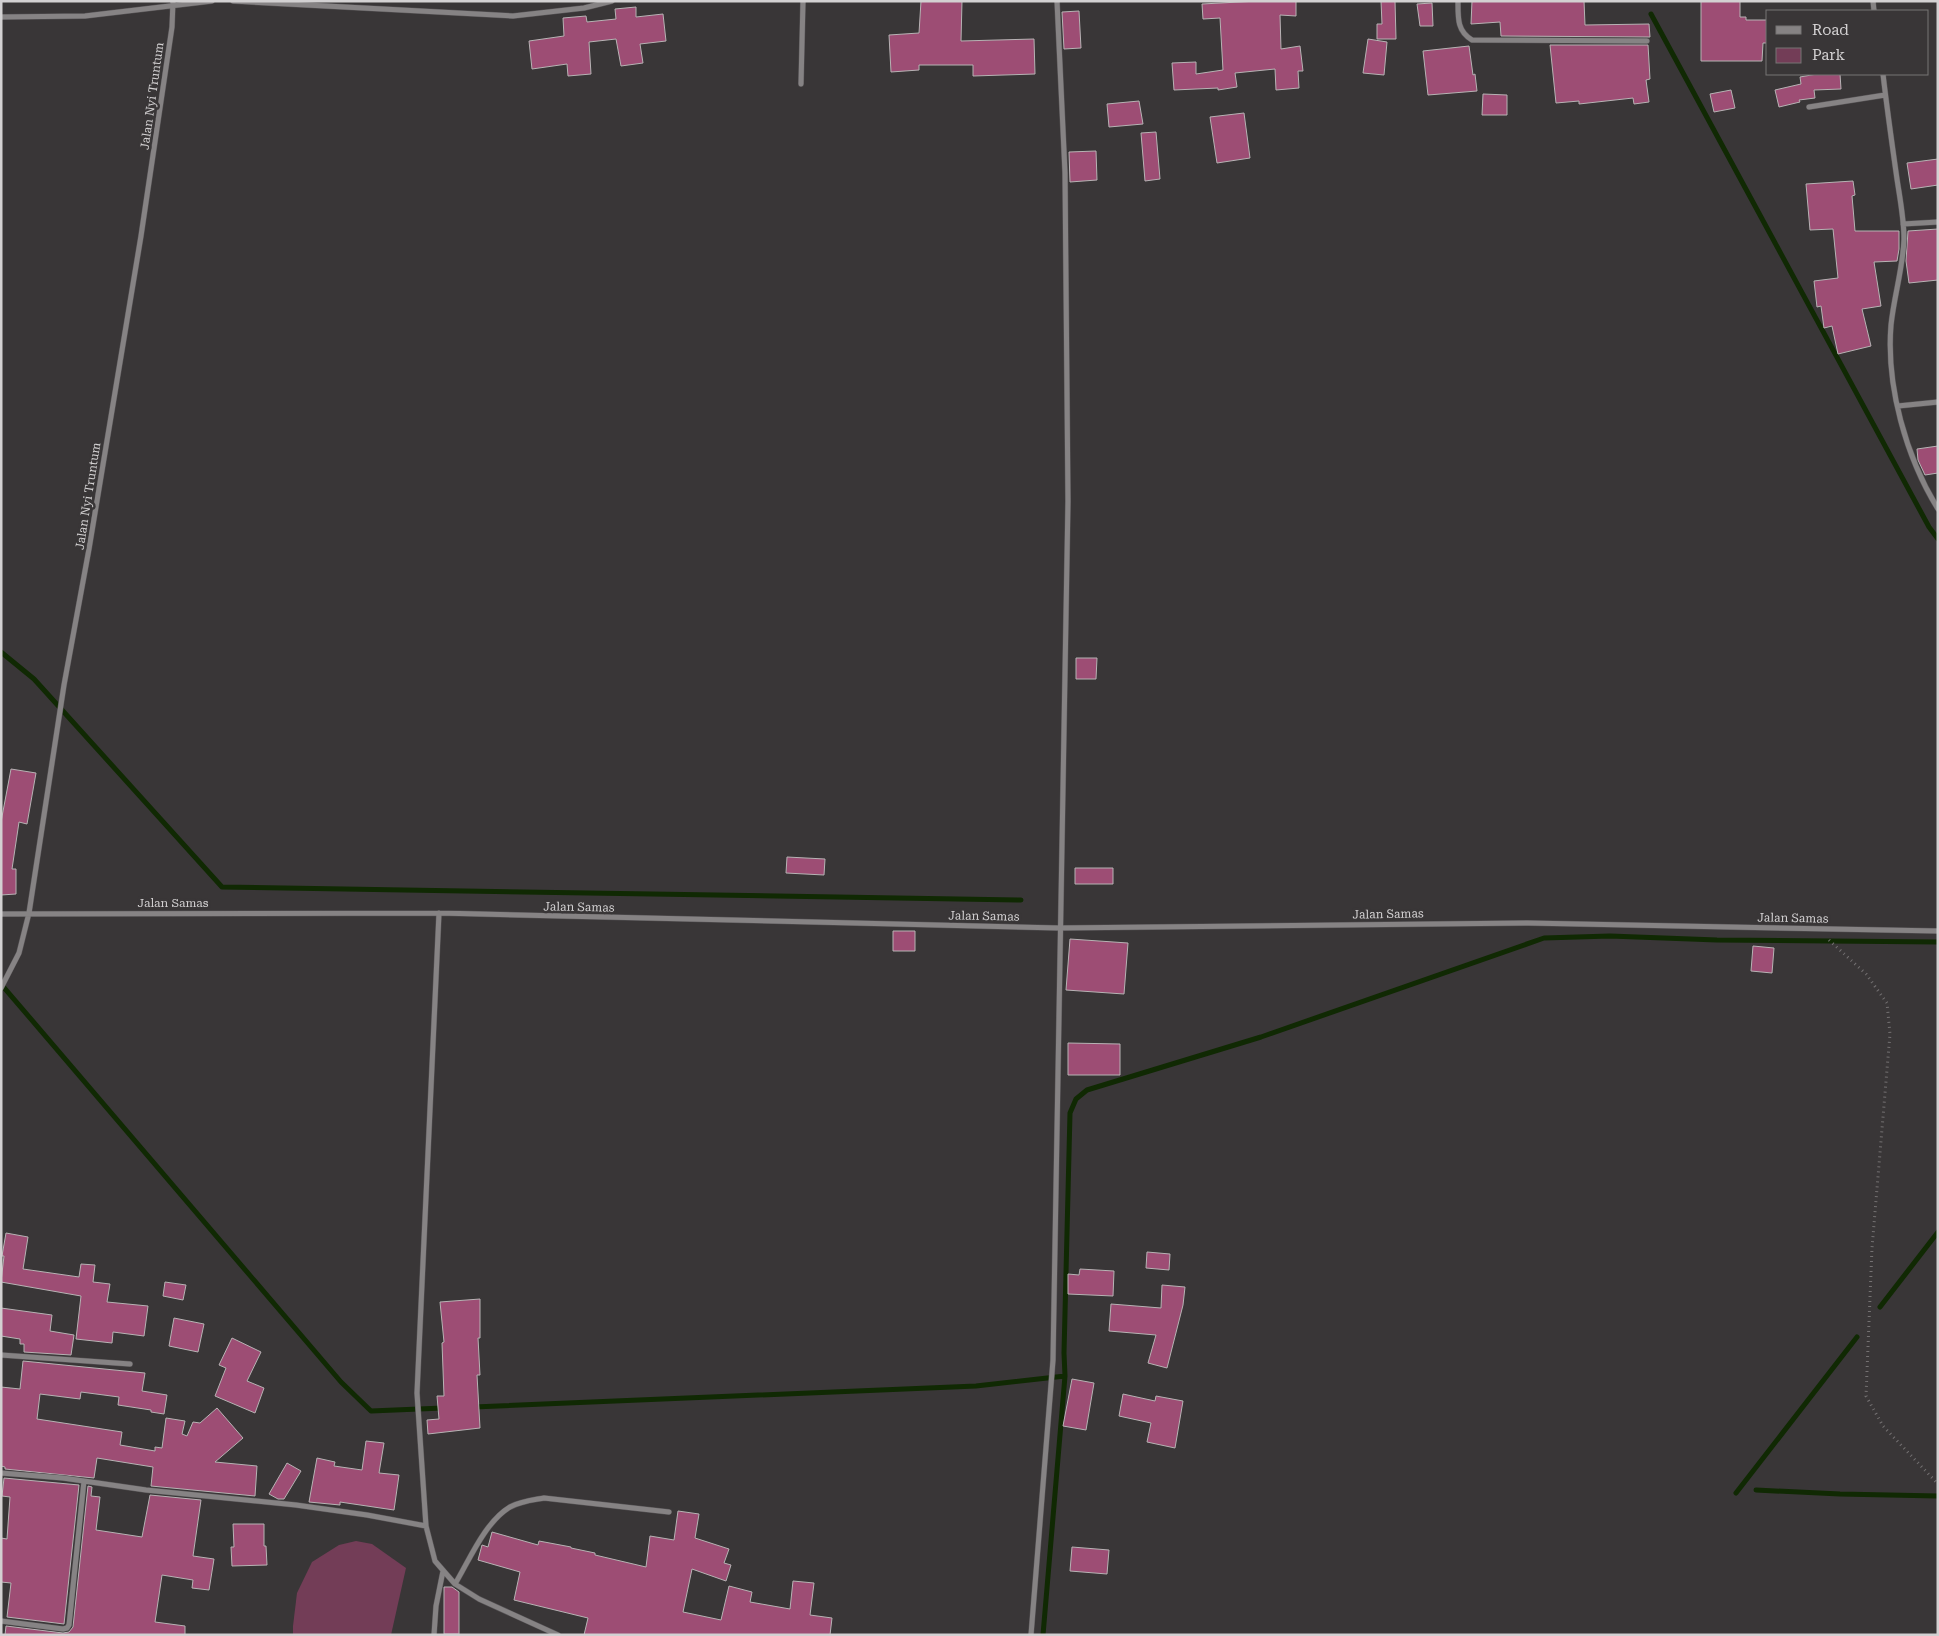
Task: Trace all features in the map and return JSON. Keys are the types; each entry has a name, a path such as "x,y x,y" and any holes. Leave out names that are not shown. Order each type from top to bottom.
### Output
{"street":[{"path":"1,17 86,16 173,4 212,1"},
{"path":"233,1 513,16 584,8 612,1"},
{"path":"801,84 803,1"},
{"path":"1031,1635 1051,1396 1068,501 1065,173 1057,1"},
{"path":"1458,1 1458,25 1463,33 1472,40 1646,41"},
{"name":"Jalan Nyi Truntum","path":"1,988 18,953 29,913 64,685 89,549 141,236 172,27 173,4"},
{"path":"1883,75 1903,224 1903,252 1890,341 1890,364 1898,406 1910,450 1923,485 1938,509"},
{"path":"1809,107 1885,95"},
{"path":"1903,224 1938,222"},
{"path":"1898,406 1938,402"},
{"name":"Jalan Samas","path":"1,914 439,914 1060,928 1528,923 1938,931"},
{"path":"439,914 417,1393 426,1526 435,1561 455,1584 479,1599 558,1635"},
{"path":"1,1355 130,1364"},
{"path":"1,1473 314,1508 426,1526"},
{"path":"1,1621 63,1629 69,1625 84,1481"},
{"path":"455,1584 491,1523 511,1506 528,1500 544,1498 669,1512"},
{"path":"434,1635 436,1606 444,1571"}],"path":[{"path":"1825,936 1866,974 1887,1003 1890,1034 1872,1248 1866,1396 1883,1426 1938,1484"}],"green space":[{"path":"356,1541 372,1544 406,1568 391,1635 293,1635 297,1593 312,1562 339,1545"}],"building":[{"path":"921,1 962,1 961,41 1034,39 1035,74 973,76 973,65 919,65 919,70 891,72 889,35 919,33"},
{"path":"1296,1 1296,16 1280,15 1281,49 1300,46 1303,71 1298,71 1299,88 1276,90 1275,69 1235,73 1237,87 1218,90 1218,88 1174,90 1172,63 1196,62 1196,74 1223,70 1220,18 1203,19 1202,4"},
{"path":"1381,1 1395,1 1396,39 1377,39 1377,24 1382,24"},
{"path":"1472,1 1584,1 1585,25 1649,24 1650,37 1501,36 1500,22 1471,24"},
{"path":"1701,1 1740,1 1740,17 1746,17 1746,20 1766,20 1766,43 1763,43 1762,61 1701,61"},
{"path":"1432,3 1433,26 1420,26 1417,4"},
{"path":"636,7 636,17 663,14 666,41 640,44 643,63 621,66 616,39 589,42 591,74 568,76 567,64 532,69 529,41 564,36 563,18 586,16 587,22 616,19 615,9"},
{"path":"1079,11 1081,48 1064,49 1062,12"},
{"path":"1368,39 1387,42 1384,75 1363,73"},
{"path":"1550,45 1648,45 1650,79 1646,80 1649,102 1634,104 1633,98 1579,104 1579,101 1556,103"},
{"path":"1469,46 1477,91 1428,95 1423,51"},
{"path":"1840,75 1841,89 1814,90 1815,98 1799,100 1800,102 1779,107 1775,90 1801,84 1800,77"},
{"path":"1731,90 1735,108 1714,112 1710,94"},
{"path":"1483,94 1507,95 1507,115 1482,115"},
{"path":"1139,101 1143,124 1109,127 1107,104"},
{"path":"1244,113 1250,158 1217,163 1210,117"},
{"path":"1156,132 1160,179 1145,181 1141,133"},
{"path":"1096,151 1097,180 1070,182 1069,152"},
{"path":"1938,159 1938,185 1911,189 1907,163"},
{"path":"1853,181 1855,195 1852,196 1855,231 1899,231 1899,249 1897,261 1874,262 1881,306 1862,309 1871,346 1838,354 1832,326 1824,328 1821,306 1817,307 1814,281 1838,278 1833,229 1810,230 1806,184"},
{"path":"1938,229 1938,280 1909,283 1906,261 1908,231"},
{"path":"1938,446 1938,473 1925,475 1918,460 1917,449"},
{"path":"1076,658 1097,658 1096,679 1076,679"},
{"path":"11,769 36,773 27,824 19,822 12,869 16,869 16,894 1,895 1,822"},
{"path":"787,857 825,859 824,875 786,873"},
{"path":"1075,868 1113,868 1113,884 1075,884"},
{"path":"893,931 915,931 915,951 893,951"},
{"path":"1070,939 1128,943 1124,994 1066,990"},
{"path":"1753,946 1774,948 1772,973 1751,971"},
{"path":"1068,1043 1120,1044 1120,1075 1068,1075"},
{"path":"6,1233 28,1237 23,1269 79,1277 81,1264 95,1265 93,1282 110,1284 107,1302 148,1306 144,1336 113,1332 112,1343 76,1339 81,1296 1,1282 4,1256 2,1256"},
{"path":"1147,1252 1170,1254 1169,1270 1146,1268"},
{"path":"1080,1269 1114,1271 1113,1296 1068,1294 1068,1274 1079,1275"},
{"path":"165,1282 186,1285 183,1300 163,1296"},
{"path":"1162,1285 1185,1287 1183,1305 1167,1368 1148,1363 1156,1335 1109,1331 1111,1304 1161,1308"},
{"path":"480,1299 480,1338 478,1338 480,1375 477,1375 480,1428 428,1434 427,1420 439,1419 437,1396 444,1396 442,1343 444,1342 440,1302"},
{"path":"1,1308 52,1315 50,1331 74,1335 71,1355 24,1352 24,1344 20,1344 20,1339 1,1336"},
{"path":"174,1318 204,1324 198,1352 169,1346"},
{"path":"232,1338 261,1352 247,1381 264,1388 255,1413 215,1396 226,1368 219,1365"},
{"path":"23,1361 145,1373 142,1391 167,1395 164,1414 118,1405 119,1397 81,1392 80,1399 40,1394 37,1419 122,1432 120,1445 155,1451 155,1447 162,1448 166,1418 185,1421 182,1434 187,1436 193,1422 200,1423 217,1408 243,1438 215,1462 257,1466 255,1496 151,1486 153,1467 97,1458 94,1478 5,1469 5,1467 1,1466 1,1387 20,1389"},
{"path":"1072,1379 1094,1383 1086,1430 1063,1426"},
{"path":"1123,1394 1155,1401 1156,1396 1183,1401 1175,1448 1147,1442 1151,1423 1119,1416"},
{"path":"366,1441 384,1443 379,1473 399,1475 394,1510 340,1502 340,1505 309,1502 317,1458 335,1462 334,1466 362,1470"},
{"path":"287,1463 301,1471 284,1499 278,1499 269,1494"},
{"path":"4,1478 79,1485 64,1624 7,1617 11,1583 1,1582 1,1538 7,1539 10,1497 2,1496"},
{"path":"88,1486 92,1487 91,1496 100,1497 96,1530 142,1537 150,1495 201,1500 193,1556 214,1559 209,1590 192,1588 193,1580 162,1575 155,1622 185,1626 185,1635 5,1635 6,1626 63,1633 69,1632 73,1627"},
{"path":"678,1511 699,1514 695,1538 729,1549 724,1563 731,1565 726,1581 692,1569 683,1612 721,1620 729,1586 752,1592 750,1602 790,1609 793,1581 814,1583 810,1615 832,1618 830,1635 584,1635 588,1618 514,1600 520,1572 478,1560 482,1545 488,1547 492,1532 538,1545 539,1541 571,1547 595,1553 595,1555 646,1567 650,1536 674,1540"},
{"path":"233,1524 264,1524 264,1546 266,1546 267,1565 232,1566 231,1547 234,1547"},
{"path":"1072,1547 1109,1550 1107,1574 1070,1571"},
{"path":"444,1587 452,1587 459,1592 459,1634 444,1634"}],"waterway":[{"path":"1651,14 1929,527 1938,539"},
{"path":"1,652 34,679 222,887 1021,900"},
{"path":"1043,1635 1065,1376 1070,1113 1076,1099 1087,1090 1261,1037 1544,938 1610,936 1717,940 1938,942"},
{"path":"1,984 341,1382 371,1411 443,1408"},
{"path":"1880,1307 1938,1232"},
{"path":"1736,1493 1857,1337"},
{"path":"474,1407 976,1386 1065,1376"},
{"path":"1756,1490 1938,1496"}]}
